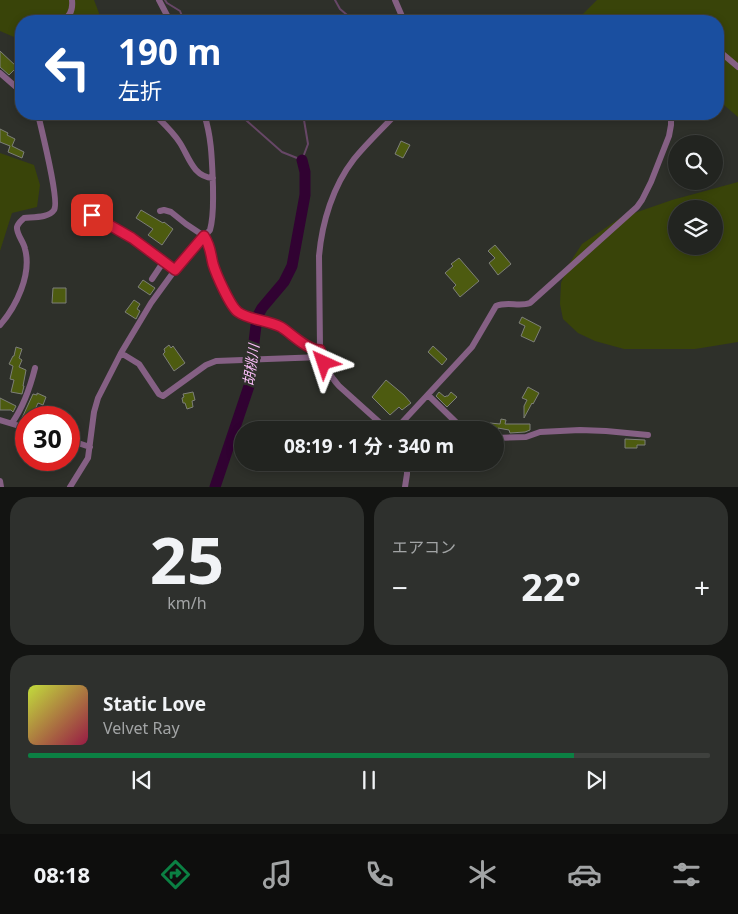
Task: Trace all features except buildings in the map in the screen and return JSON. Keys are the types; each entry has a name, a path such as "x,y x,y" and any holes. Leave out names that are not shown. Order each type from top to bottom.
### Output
{"street":[{"path":"68,15 72,10 72,0"},
{"path":"159,0 167,15"},
{"path":"395,0 401,15"},
{"path":"724,55 738,67"},
{"path":"0,72 15,86"},
{"path":"0,326 12,311 26,270 27,255 17,227 24,218 46,215 51,213 56,206 54,186 39,120"},
{"path":"160,120 180,143 195,170 204,176 213,178"},
{"path":"70,486 88,458 94,412 98,398 121,353 151,303 175,270 210,230 212,222 212,150 205,120"},
{"path":"378,421 333,380 321,353 320,256 328,209 338,184 353,160 390,120"},
{"path":"403,421 472,347 496,306 530,303 637,207 651,182 669,136 671,120"},
{"path":"160,211 171,212 204,236 210,247 215,270 234,309 246,316 274,324 286,330 321,353"},
{"path":"92,215 132,238 175,270"},
{"path":"152,279 164,261"},
{"path":"121,353 139,364 159,394 163,396 206,365 216,361 259,360 321,353"},
{"path":"12,423 24,403 35,368"},
{"path":"428,395 455,421"},
{"path":"0,420 15,424"},
{"path":"504,438 526,437 540,432 580,430 648,435"},
{"path":"80,444 90,447"},
{"path":"405,486 407,471"},
{"path":"0,481 1,486"}],"green space":[{"path":"0,0 94,0 99,13 99,15 15,15 15,37 0,31"},
{"path":"597,0 738,0 738,117 724,105 724,15 582,15"},
{"path":"0,153 34,165 40,185 37,207 12,213 0,251"},
{"path":"738,182 738,342 695,349 624,349 595,341 578,333 563,319 560,304 561,283 569,264 582,244 620,218 668,201 668,255 723,255 723,200 672,200 709,190 723,190 723,186"}],"waterway":[{"path":"165,0 180,11 182,15"},
{"path":"335,0 340,9 347,15"},
{"path":"246,120 282,152 302,160 308,144 304,120"},
{"name":"胡桃川","path":"215,487 249,386 253,365 257,317 262,308 284,282 292,266 305,195 305,172 302,160"}],"route":[{"path":"92,215 132,238 175,270 204,236 209,243 215,270 234,309 246,316 274,324 310,347 320,350 324,363"}]}
